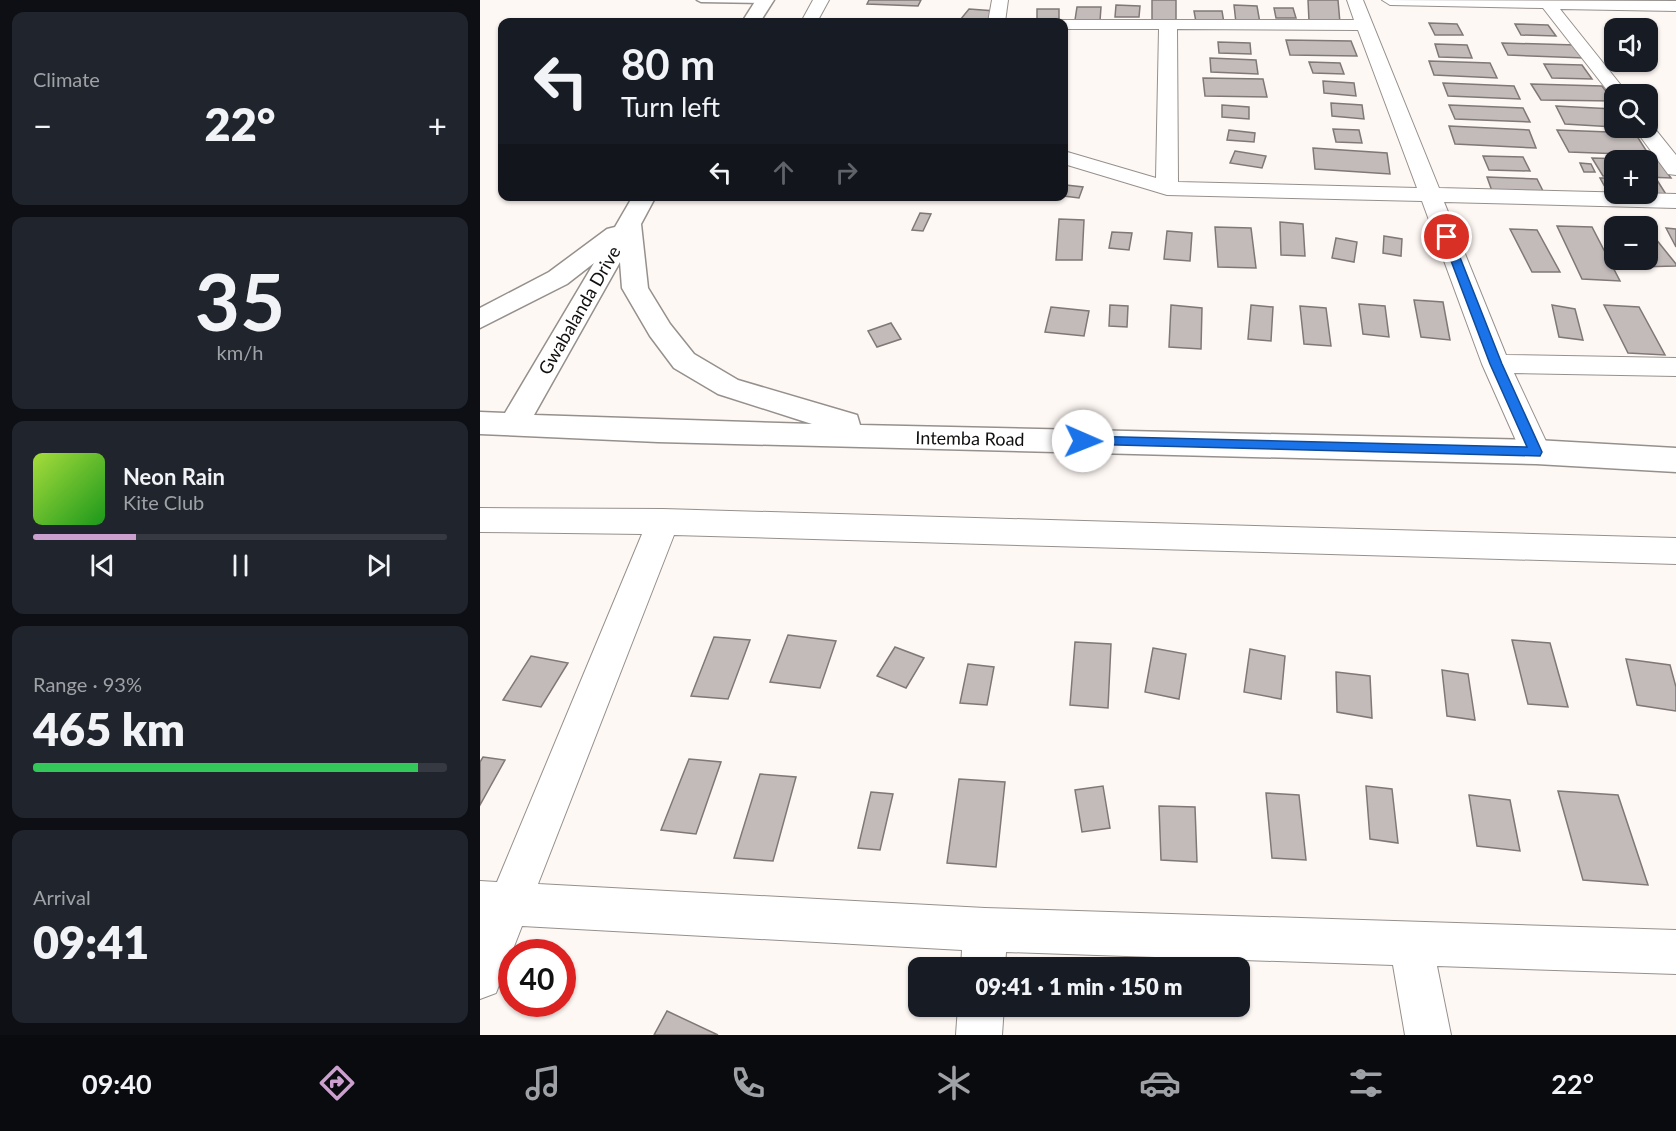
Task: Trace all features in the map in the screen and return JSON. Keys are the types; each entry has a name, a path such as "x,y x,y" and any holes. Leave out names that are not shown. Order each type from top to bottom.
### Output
{"street":[{"path":"811,18 821,0"},
{"path":"998,18 1000,0"},
{"path":"1355,0 1496,364 1536,452"},
{"path":"1390,0 1676,6"},
{"path":"753,18 764,1"},
{"path":"1548,4 1610,84"},
{"path":"1068,24 1364,25"},
{"path":"1167,188 1168,24"},
{"path":"1652,138 1676,169"},
{"path":"1068,158 1167,188 1676,201"},
{"name":"Gwabalanda Drive","path":"514,424 642,201"},
{"path":"480,319 558,279 629,223"},
{"path":"629,223 635,288 660,330 684,360 728,387 893,436"},
{"path":"1496,364 1676,367"},
{"name":"Intemba Road","path":"480,423 1536,452 1676,460"},
{"path":"480,520 663,522 1676,551"},
{"path":"480,977 495,902 663,522"},
{"path":"495,902 984,949 1411,943 1676,952"},
{"path":"1411,943 1428,1035"},
{"path":"979,1035 980,1017"}],"lane":[{"path":"701,0 764,1"}],"building":[{"path":"869,0 921,0 918,6 867,4"},
{"path":"1152,0 1176,0 1176,21 1152,21"},
{"path":"1308,0 1338,0 1340,23 1309,21"},
{"path":"1116,5 1140,6 1139,17 1115,17"},
{"path":"1234,5 1257,6 1260,23 1236,23"},
{"path":"1077,7 1101,7 1100,21 1075,20"},
{"path":"1274,8 1293,8 1296,18 1276,18"},
{"path":"969,9 995,11 989,18 962,18"},
{"path":"1037,9 1059,9 1059,18 1037,18"},
{"path":"1194,11 1222,11 1224,23 1196,22"},
{"path":"1429,23 1457,24 1463,35 1435,35"},
{"path":"1515,24 1548,25 1556,36 1521,35"},
{"path":"1286,40 1351,41 1357,56 1290,55"},
{"path":"1218,42 1250,43 1251,54 1219,53"},
{"path":"1502,43 1576,45 1584,58 1508,55"},
{"path":"1435,44 1467,45 1472,58 1439,57"},
{"path":"1210,58 1256,60 1258,74 1211,72"},
{"path":"1429,61 1490,63 1497,78 1434,75"},
{"path":"1309,62 1340,63 1344,74 1313,73"},
{"path":"1544,64 1582,65 1592,79 1552,78"},
{"path":"1203,78 1263,79 1267,97 1205,96"},
{"path":"1323,81 1354,83 1356,96 1324,93"},
{"path":"1443,83 1514,86 1520,99 1448,96"},
{"path":"1531,84 1602,86 1604,89 1604,101 1541,100"},
{"path":"1331,103 1362,105 1364,119 1332,116"},
{"path":"1222,105 1249,107 1249,119 1222,117"},
{"path":"1449,105 1523,108 1530,122 1455,119"},
{"path":"1556,106 1604,108 1604,126 1565,124"},
{"path":"1449,126 1529,130 1536,148 1455,144"},
{"path":"1333,129 1359,130 1362,143 1336,142"},
{"path":"1229,130 1255,133 1254,142 1227,140"},
{"path":"1557,130 1604,132 1604,138 1638,138 1646,150 1604,150 1604,153 1569,152"},
{"path":"1313,148 1387,153 1390,174 1315,169"},
{"path":"1235,151 1266,156 1262,168 1230,163"},
{"path":"1483,156 1523,157 1530,171 1489,170"},
{"path":"1592,158 1604,158 1603,176"},
{"path":"1658,160 1671,178 1658,177"},
{"path":"1580,163 1591,164 1595,172 1584,172"},
{"path":"1487,177 1537,179 1544,193 1492,191"},
{"path":"1658,182 1669,199 1658,198"},
{"path":"1068,185 1083,187 1079,198 1068,197"},
{"path":"920,213 931,214 923,231 912,230"},
{"path":"1059,219 1084,220 1082,260 1056,260"},
{"path":"1280,222 1303,224 1305,256 1281,255"},
{"path":"1557,226 1592,227 1604,250 1604,270 1614,270 1620,281 1582,279"},
{"path":"1215,227 1251,228 1256,268 1218,267"},
{"path":"1666,228 1676,229 1676,247"},
{"path":"1510,229 1537,230 1560,272 1532,272"},
{"path":"1167,231 1192,233 1190,261 1164,259"},
{"path":"1112,232 1132,233 1129,250 1109,248"},
{"path":"1384,236 1402,239 1401,256 1383,253"},
{"path":"1336,238 1357,242 1354,262 1332,258"},
{"path":"1658,242 1676,264 1676,266 1658,266"},
{"path":"1414,300 1443,302 1450,340 1421,337"},
{"path":"1359,304 1385,306 1389,337 1363,334"},
{"path":"1110,305 1128,306 1127,327 1109,326"},
{"path":"1171,305 1202,308 1201,349 1169,347"},
{"path":"1251,305 1273,307 1271,341 1248,339"},
{"path":"1552,305 1575,309 1583,340 1559,337"},
{"path":"1604,305 1639,307 1665,355 1628,353"},
{"path":"1300,306 1326,308 1331,346 1304,344"},
{"path":"1051,307 1089,311 1084,336 1045,332"},
{"path":"891,323 901,339 877,347 868,331"},
{"path":"788,635 836,641 820,688 770,682"},
{"path":"714,637 750,640 728,699 691,696"},
{"path":"1512,640 1550,643 1568,707 1528,704"},
{"path":"1075,642 1111,644 1108,708 1070,705"},
{"path":"895,647 924,658 906,688 877,676"},
{"path":"1153,648 1186,654 1179,699 1145,692"},
{"path":"1250,649 1285,656 1281,699 1244,692"},
{"path":"531,656 568,663 541,707 503,700"},
{"path":"1626,659 1670,665 1676,687 1676,711 1637,705"},
{"path":"968,664 994,667 987,705 960,703"},
{"path":"1442,670 1468,674 1475,720 1447,716"},
{"path":"1336,672 1370,676 1372,718 1337,712"},
{"path":"483,757 505,760 480,805 480,762"},
{"path":"689,759 721,762 696,834 661,830"},
{"path":"760,774 796,777 773,861 734,858"},
{"path":"959,779 1005,782 996,867 947,863"},
{"path":"1103,786 1110,828 1082,832 1075,790"},
{"path":"1366,786 1392,789 1398,843 1370,839"},
{"path":"1558,791 1618,795 1648,885 1583,880"},
{"path":"871,792 893,794 880,850 858,848"},
{"path":"1266,793 1299,795 1306,860 1272,858"},
{"path":"1469,795 1510,800 1520,851 1477,846"},
{"path":"1159,806 1195,807 1197,862 1161,860"},
{"path":"667,1011 718,1035 654,1035"}],"route":[{"path":"1083,441 1536,452 1496,364 1447,237"}]}
